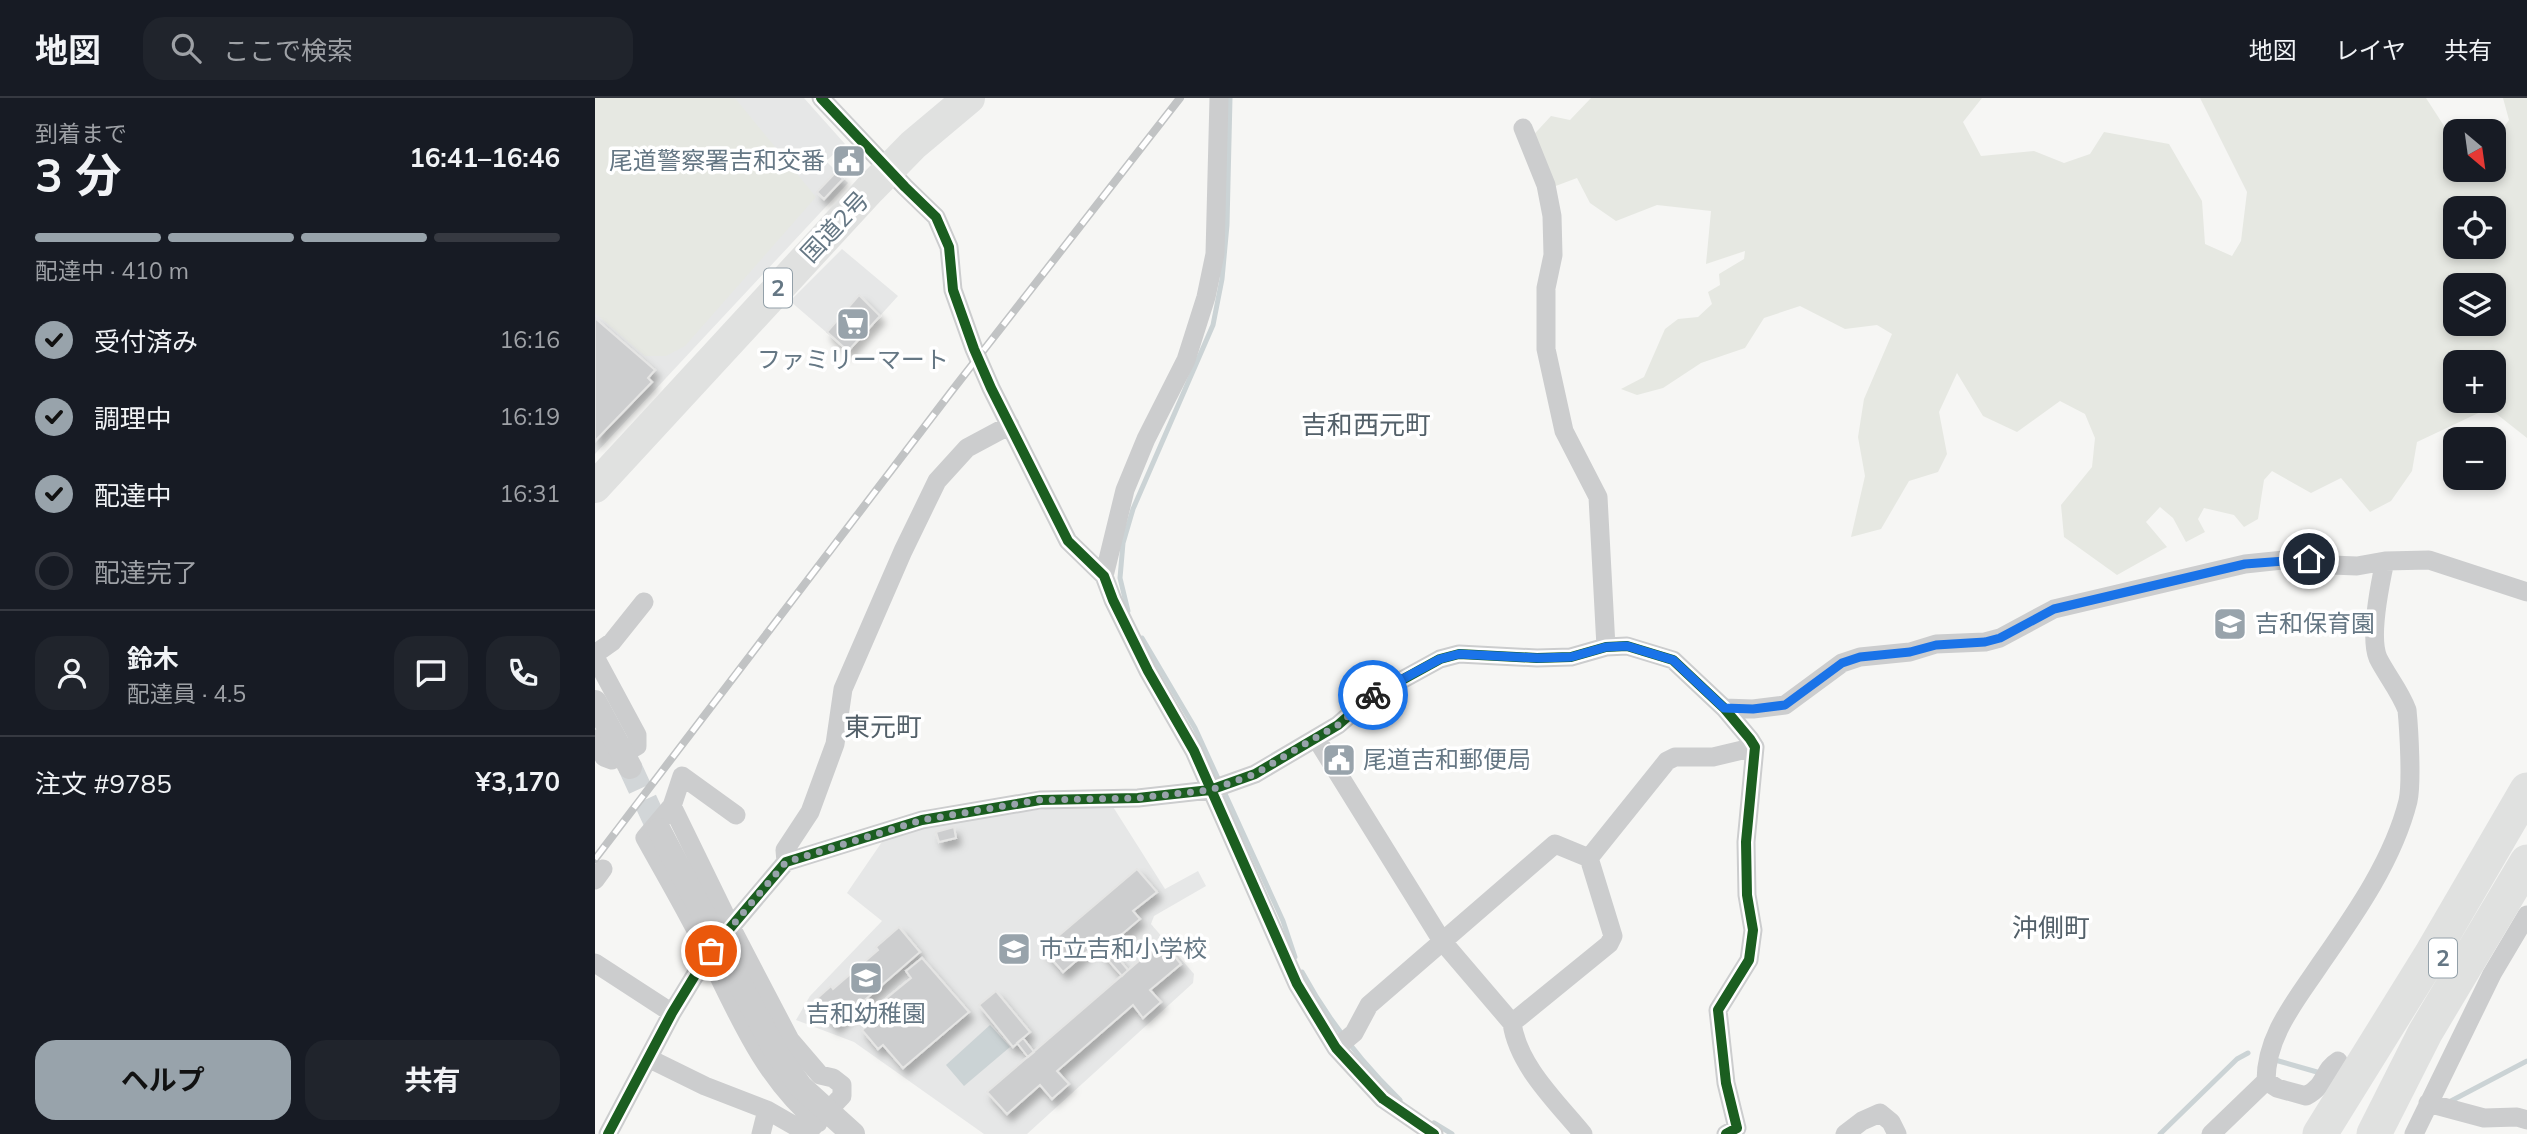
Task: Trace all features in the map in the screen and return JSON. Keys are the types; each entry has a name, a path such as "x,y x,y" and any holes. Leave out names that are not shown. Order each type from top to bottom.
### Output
{"highway":[{"name":"国道2号","path":"595,487 888,170 969,98"},
{"path":"2320,1134 2431,955 2527,790"},
{"name":"2","path":"2342,1134 2527,815"},
{"path":"2394,1134 2521,889"},
{"name":"2","path":"2374,1134 2425,1033 2521,889"}],"street":[{"path":"821,98 936,217 949,247 953,289 991,388 1068,541 1104,576 1113,600 1149,671 1195,751 1297,984 1336,1048 1383,1099 1434,1134"},
{"path":"1104,576 1125,490 1146,439 1186,360 1206,297 1215,254 1219,98"},
{"path":"1523,128 1546,185 1552,216 1553,255 1546,288 1546,349 1564,431 1598,498 1606,647"},
{"path":"786,862 785,850 810,812 835,744 843,689 902,551 937,481 967,448 1010,425"},
{"path":"1724,708 1753,709 1785,705 1842,663 1860,657 1910,652 1936,645 1985,642 2000,638 2054,609 2245,564 2309,559 2331,565 2357,566 2385,561 2428,560 2527,592"},
{"path":"2211,1134 2266,1081 2266,1062 2283,1019 2374,882 2409,799 2407,710 2402,696 2378,656 2375,645 2378,594 2385,561"},
{"path":"626,758 637,735 595,656 612,642 644,602"},
{"path":"608,1134 672,1013 710,952 786,862 922,820 1039,800 1138,798 1210,790 1255,774 1338,725 1369,698 1440,659 1459,654 1571,657 1606,647 1627,646 1673,660 1724,708 1755,747 1746,842 1747,895 1753,930 1749,960 1718,1010 1726,1083 1737,1128 1726,1134"},
{"path":"595,702 626,758"},
{"path":"1315,738 1442,941 1512,1023 1514,1038 1538,1079 1583,1134"},
{"path":"595,739 604,757 626,758"},
{"path":"1588,858 1667,761 1675,757 1713,757 1755,747"},
{"path":"736,815 682,776 671,806 645,838 710,952 758,1053 790,1096 822,1118 853,1134"},
{"path":"650,1059 705,1086 767,1110 807,1133 842,1096 842,1085 833,1078 820,1075 790,1040 730,931 671,806"},
{"path":"659,830 776,1052 822,1118"},
{"path":"1336,1048 1354,1033 1369,1005 1555,844 1588,858 1613,936 1609,944 1512,1023"},
{"path":"2414,1134 2492,974 2521,889"},
{"path":"595,963 672,1013"},
{"path":"2266,1081 2277,1088 2306,1096 2319,1089 2332,1065 2338,1061"},
{"path":"2428,1103 2484,1118 2517,1117 2527,1120"},
{"path":"761,1134 767,1110"},
{"path":"1846,1134 1862,1121 1880,1114 1891,1122 1897,1134"}],"shaded area":[{"path":"595,98 804,98 845,144 826,161 848,183 595,454"},
{"path":"595,98 735,98 816,197 685,346 666,356 645,356 595,313"},
{"path":"1591,98 1982,98 1963,122 1981,156 2034,151 2064,163 2090,154 2104,132 2169,144 2202,201 2205,244 2232,256 2241,241 2247,192 2200,98 2426,98 2443,124 2443,182 2506,182 2506,124 2509,120 2503,98 2527,98 2527,438 2495,413 2506,413 2506,350 2443,350 2443,413 2478,413 2449,427 2443,427 2443,430 2417,442 2412,471 2391,501 2370,512 2341,478 2311,493 2272,471 2264,480 2258,519 2244,527 2234,515 2204,508 2198,519 2205,532 2186,542 2173,518 2160,507 2146,522 2167,547 2117,575 2064,537 2061,505 2092,467 2095,438 2085,414 2060,401 2017,432 1983,416 1957,373 1939,412 1947,454 1938,472 1909,481 1881,529 1851,537 1865,476 1858,437 1864,399 1892,334 1877,325 1845,329 1800,306 1764,318 1745,348 1701,363 1663,388 1637,395 1621,389 1644,377 1665,329 1678,319 1698,317 1712,304 1708,292 1720,285 1719,274 1744,259 1745,251 1706,264 1711,211 1657,205 1616,221 1590,203 1577,178 1553,187 1527,142 1551,116 1570,120"},
{"path":"842,249 898,296 848,351 790,301"},
{"name":"市立吉和小学校","path":"1110,802 1165,889 1198,871 1206,886 1154,916 1151,924 1194,974 1193,983 1027,1134 984,1134 854,1042 796,1020 810,996 882,921 847,893 886,836 943,820"},
{"path":"990,1025 1010,1047 964,1086 946,1065"}],"building":[{"path":"836,172 843,179 824,199 817,192"},
{"name":"ファミリーマート","path":"859,295 880,316 848,351 827,332"},
{"path":"595,318 655,370 648,378 652,382 595,441"},
{"path":"954,827 956,838 939,842 936,832"},
{"path":"1137,869 1157,892 1133,911 1140,919 1108,946 1102,939 1063,972 1043,949"},
{"path":"899,927 920,952 835,1026 814,1001 831,986 833,989 878,950 876,947"},
{"path":"1102,939 1128,970 1122,976 1095,945"},
{"path":"1162,941 1181,964 1150,990 1161,1002 1143,1018 1133,1005 1057,1071 1069,1084 1052,1099 1040,1085 1007,1114 987,1092"},
{"path":"922,958 969,1012 903,1068 883,1045 878,1049 862,1030 867,1026 861,1019 911,978 906,971"},
{"path":"996,991 1030,1032 1013,1047 979,1005"},
{"path":"1023,1038 1034,1052 1028,1057 1017,1043"}],"waterway":[{"path":"1128,611 1120,578 1123,543 1133,509 1213,325 1222,279 1227,225 1230,98"},
{"path":"1142,638 1195,728 1283,921 1295,957"},
{"path":"1302,972 1346,1040 1400,1100"},
{"path":"2160,1134 2237,1059 2248,1053"},
{"path":"2275,1060 2317,1072"},
{"path":"2449,1102 2527,1061"},
{"path":"1434,1123 1452,1134"}],"tunnel":[{"path":"630,767 659,830"}],"railway":[{"path":"595,859 951,392 1180,98"}],"cycle path":[{"path":"821,98 936,217 949,247 953,290 991,388 1068,541 1104,576 1148,671 1194,751 1297,984 1336,1048 1383,1099 1434,1134"},
{"path":"608,1134 672,1013 708,954 786,862 922,820 1040,800 1138,798 1210,790 1255,774 1338,725 1369,698 1440,659 1459,654 1571,657 1606,647 1627,646 1673,660 1724,708 1755,747 1746,842 1747,895 1753,930 1749,960 1718,1010 1726,1083 1737,1128 1726,1134"}],"way so far":[{"path":"711,951 786,862 922,820 1039,800 1138,798 1210,790 1255,774 1338,725 1373,695"}],"place":[{"name":"尾道警察署吉和交番","path":"849,161"},
{"name":"ファミリーマート","path":"853,324"},
{"name":"吉和保育園","path":"2230,624"},
{"name":"尾道吉和郵便局","path":"1339,760"},
{"name":"市立吉和小学校","path":"1014,949"},
{"name":"吉和幼稚園","path":"866,978"}],"district":[{"name":"吉和西元町","path":"1366,425"},
{"name":"東元町","path":"883,727"},
{"name":"沖側町","path":"2051,928"}],"route":[{"path":"1373,695 1440,659 1459,654 1571,657 1606,647 1627,646 1673,660 1724,708 1753,709 1785,705 1842,663 1860,657 1910,652 1936,645 1985,642 2000,638 2054,609 2245,564 2309,559"}]}
